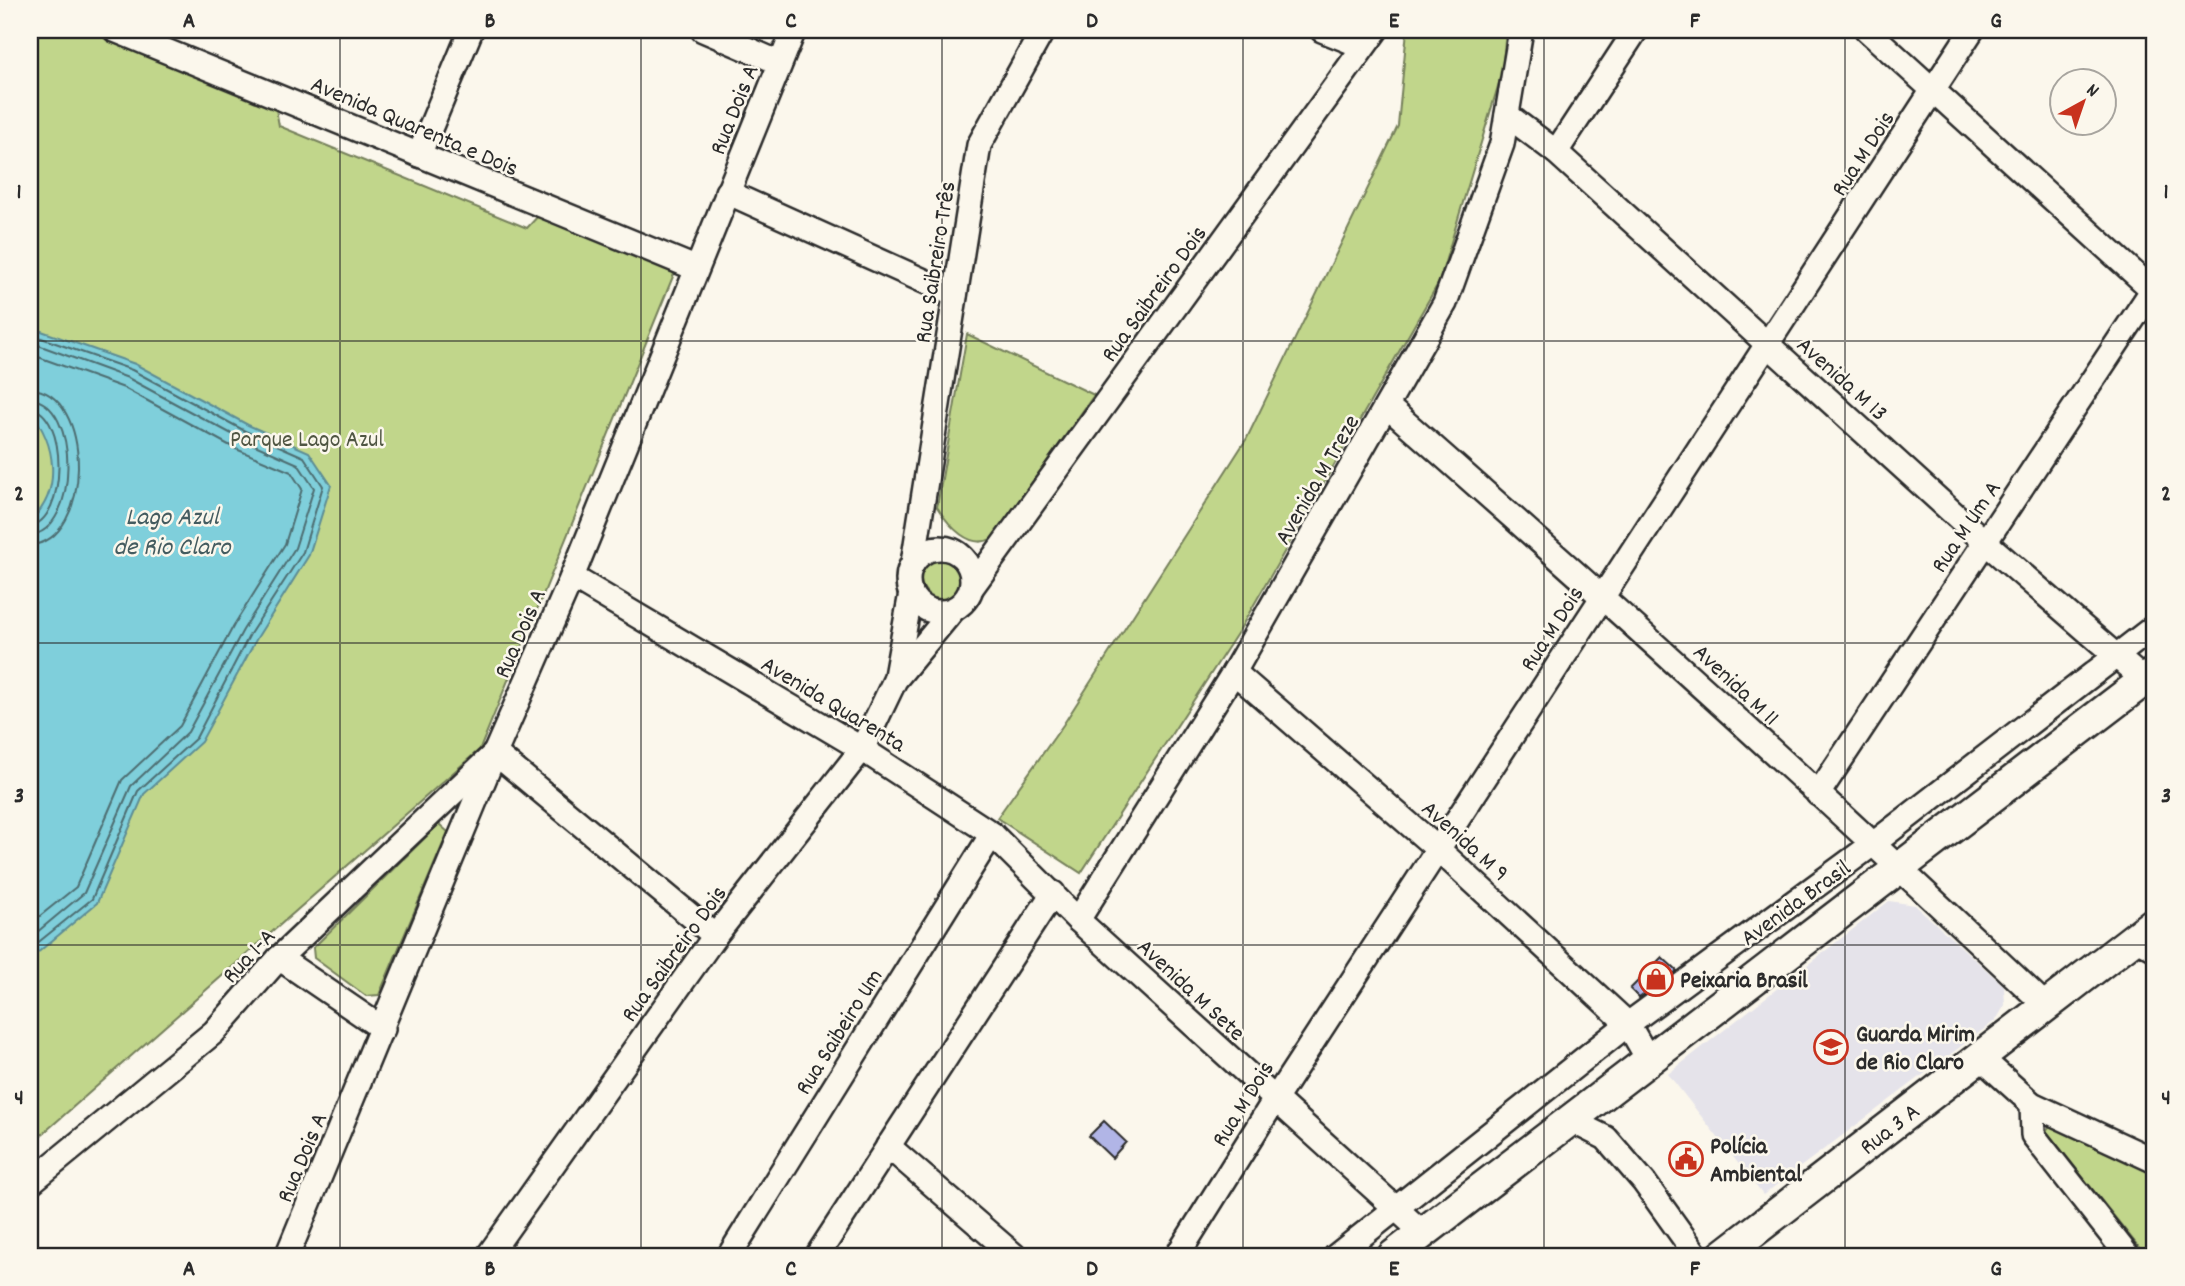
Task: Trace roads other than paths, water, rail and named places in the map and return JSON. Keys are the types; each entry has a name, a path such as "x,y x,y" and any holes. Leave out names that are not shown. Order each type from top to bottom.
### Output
{"main road":[{"name":"Avenida Brasil","path":"1393,1256 2150,677"},
{"name":"Rua 3 A","path":"1721,1256 2046,1006 2148,936"}],"street":[{"name":"Avenida Quarenta e Dois","path":"115,30 695,268"},
{"path":"419,155 471,30"},
{"path":"704,30 780,63"},
{"name":"Rua Dois A","path":"287,1256 495,753 572,577 695,268 794,30"},
{"name":"Rua Saibreiro Três","path":"922,556 920,519 979,145 1043,30"},
{"path":"1322,30 1369,38"},
{"name":"Avenida M Treze","path":"1078,920 1234,672 1446,303 1502,144 1521,30"},
{"path":"1556,152 1636,30"},
{"path":"1867,30 2154,289"},
{"name":"Rua M Dois","path":"1177,1256 1274,1101 1972,30"},
{"name":"Rua Saibreiro Dois","path":"972,587 1369,38"},
{"name":"Avenida M 13","path":"1507,115 1556,152 2115,657 2150,677"},
{"path":"727,192 955,295"},
{"name":"Rua M Um A","path":"1818,794 2154,289"},
{"name":"Avenida M 11","path":"1388,407 1602,596 1900,868 2046,1006"},
{"path":"942,548 962,556 972,575 972,587 969,597 953,610 933,612 924,608 911,593 909,573 922,556 942,548"},
{"name":"Avenida Quarenta","path":"572,577 862,749 992,834 1053,893"},
{"name":"Rua Saibreiro Dois","path":"895,680 911,593"},
{"name":"Rua Saibreiro Dois","path":"488,1256 715,936 862,749 895,680 953,610"},
{"name":"Avenida Brasil","path":"1336,1256 1628,1024 1873,844 2155,626"},
{"name":"Avenida M 9","path":"1234,672 1438,850 1628,1024 1648,1059"},
{"path":"495,753 715,936"},
{"name":"Rua 1-A","path":"30,1183 214,1032 279,958 495,753"},
{"name":"Rua Saibeiro Um","path":"729,1256 992,834"},
{"path":"817,1256 1053,893"},
{"name":"Avenida M Sete","path":"1053,893 1078,920 1274,1101 1423,1233"},
{"path":"279,958 383,1029"},
{"path":"1980,1057 2032,1104 2155,1161"},
{"path":"2032,1104 2032,1135 2129,1256"},
{"path":"1570,1120 1606,1138 1644,1182 1697,1256"},
{"path":"888,1146 1015,1256"}],"water":[{"name":"Lago Azul de Rio Claro","path":"30,327 135,364 248,425 309,452 331,485 309,555 257,638 201,742 144,794 97,903 30,959 30,521 48,496 52,467 46,438 30,412"}],"place":[{"name":"Peixaria Brasil","path":"1656,979"},
{"name":"Guarda Mirim de Rio Claro","path":"1831,1047"},
{"name":"Polícia Ambiental","path":"1686,1159"}],"park label":[{"name":"Parque Lago Azul","path":"307,438"}]}
